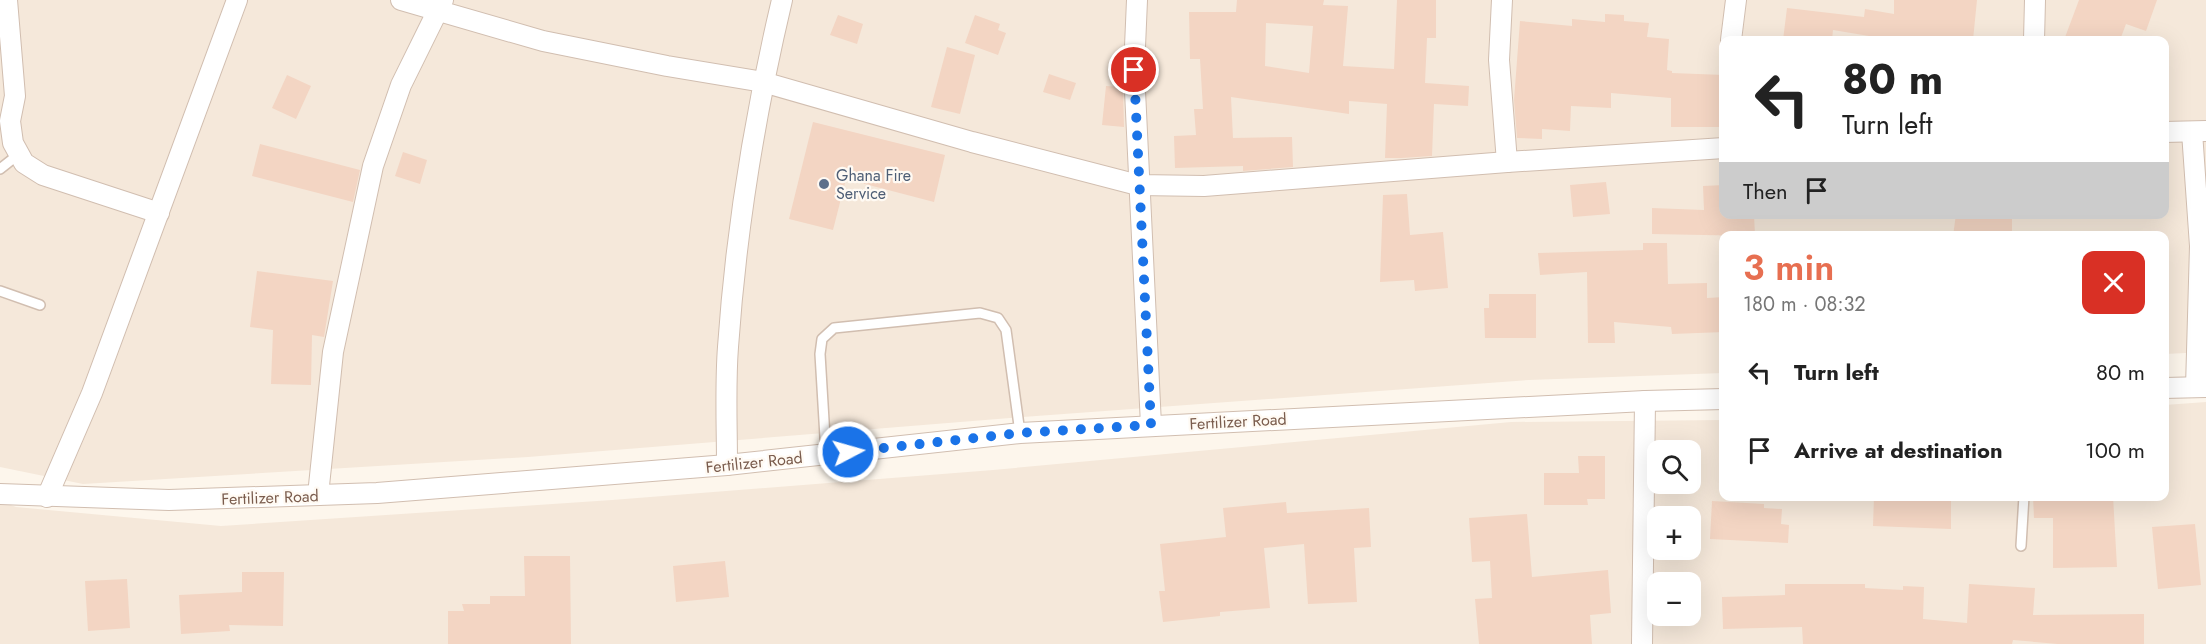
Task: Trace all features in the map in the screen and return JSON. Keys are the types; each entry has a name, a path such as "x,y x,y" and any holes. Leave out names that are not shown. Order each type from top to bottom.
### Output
{"street":[{"path":"7,0 15,96 10,121 13,143 24,163 43,175 159,213"},
{"path":"47,497 92,393 237,0"},
{"path":"401,0 441,5 543,41 667,66 763,82 972,142 1138,185 1204,186 1507,162 1719,148"},
{"path":"727,465 727,348 743,210 763,82 783,0"},
{"path":"1137,0 1134,70 1151,425"},
{"path":"1502,0 1499,60 1507,162"},
{"path":"1732,36 1736,0"},
{"path":"2034,36 2035,0"},
{"path":"318,495 333,352 373,166 401,85 441,5"},
{"path":"2169,132 2199,131 2201,387 2169,388"},
{"name":"Fertilizer Road","path":"1,497 169,500 377,493 727,465 1020,433 1719,399"},
{"path":"1642,644 1645,401"}],"lane":[{"path":"0,169 19,153"},
{"path":"0,291 40,305"},
{"path":"826,454 820,354 822,339 834,328 980,313 998,318 1006,330 1020,433"},
{"path":"2021,546 2024,501"}],"shaded area":[{"path":"0,0 2206,0 2206,352 2169,354 2169,231 1719,231 1719,373 1529,380 1010,418 528,457 83,484 0,467"},
{"path":"2206,402 2206,644 0,644 0,501 16,507 221,526 612,500 993,470 1511,422 1719,420 1719,501 2169,501 2169,405"}],"building":[{"path":"1237,0 1324,0 1323,5 1348,6 1343,66 1394,69 1397,0 1436,0 1436,38 1427,38 1425,83 1469,86 1468,106 1434,104 1432,156 1385,158 1387,104 1349,101 1349,114 1231,97 1233,138 1292,137 1293,167 1243,171 1243,166 1175,168 1174,136 1196,135 1194,109 1203,109 1200,59 1190,59 1189,12 1236,12","holes":["1266,23 1313,26 1309,73 1265,66"]},
{"path":"1894,0 1977,0 1973,36 1869,36 1833,30 1832,36 1784,36 1787,8 1864,17 1865,9 1894,14"},
{"path":"2079,0 2157,0 2146,31 2126,24 2122,36 2066,36"},
{"path":"1605,14 1624,15 1624,21 1649,23 1647,37 1669,39 1667,70 1672,73 1719,75 1719,127 1671,127 1671,98 1611,93 1611,108 1571,106 1570,131 1542,129 1542,139 1517,138 1514,100 1520,21 1572,26 1572,19 1605,22"},
{"path":"838,15 863,24 857,44 830,35"},
{"path":"975,15 1000,24 998,30 1006,33 998,55 965,43"},
{"path":"947,47 975,55 960,114 931,107"},
{"path":"1049,74 1076,83 1070,100 1043,92"},
{"path":"287,75 311,86 296,119 272,108"},
{"path":"1106,86 1123,87 1124,127 1102,125"},
{"path":"813,122 945,155 934,202 846,179 833,230 789,219"},
{"path":"260,144 360,170 353,202 252,176"},
{"path":"403,152 427,160 420,184 395,176"},
{"path":"1606,182 1610,214 1573,217 1570,185"},
{"path":"1719,185 1719,219 1754,219 1755,231 1719,231 1719,235 1652,234 1652,208 1704,210 1703,186"},
{"path":"1407,194 1410,235 1443,232 1448,288 1415,291 1414,280 1380,282 1383,195"},
{"path":"1955,219 2012,219 2012,231 1954,231"},
{"path":"1643,243 1667,243 1668,284 1707,283 1707,298 1719,297 1719,332 1672,334 1671,327 1614,322 1615,343 1588,343 1587,272 1540,275 1538,253 1643,250"},
{"path":"257,271 333,281 324,337 312,335 311,385 271,384 273,330 250,327"},
{"path":"1489,294 1536,294 1536,338 1485,338 1484,308 1489,308"},
{"path":"1578,456 1605,456 1605,499 1587,499 1588,505 1544,505 1544,473 1579,473"},
{"path":"1712,501 1764,504 1764,508 1782,509 1781,524 1789,525 1788,543 1710,539"},
{"path":"1874,501 1951,501 1951,529 1873,526"},
{"path":"2033,501 2113,501 2117,567 2053,568 2053,518 2034,518"},
{"path":"1286,502 1287,513 1369,508 1371,547 1354,548 1357,602 1308,604 1304,544 1264,548 1270,608 1220,612 1220,616 1163,622 1159,591 1165,591 1160,544 1226,537 1223,508"},
{"path":"1527,514 1532,577 1608,570 1611,613 1590,615 1592,644 1479,644 1475,599 1492,598 1490,561 1472,562 1469,518"},
{"path":"2195,524 2201,585 2158,589 2152,527"},
{"path":"524,556 570,556 571,644 448,644 448,611 464,611 462,604 490,604 490,596 525,596"},
{"path":"725,561 729,597 676,602 673,566"},
{"path":"242,572 284,572 283,626 229,625 230,631 181,634 179,595 242,592"},
{"path":"127,579 130,628 88,631 85,581"},
{"path":"1785,584 1865,584 1865,588 1903,590 1903,586 1924,587 1923,619 1967,623 1969,584 2035,588 2033,615 2144,614 2144,644 2058,644 2013,640 2012,644 1803,644 1802,627 1723,629 1722,597 1785,595"}],"place":[{"name":"Ghana Fire Service","path":"824,184"}],"route":[{"path":"848,452 1020,433 1151,425 1134,70"}]}
